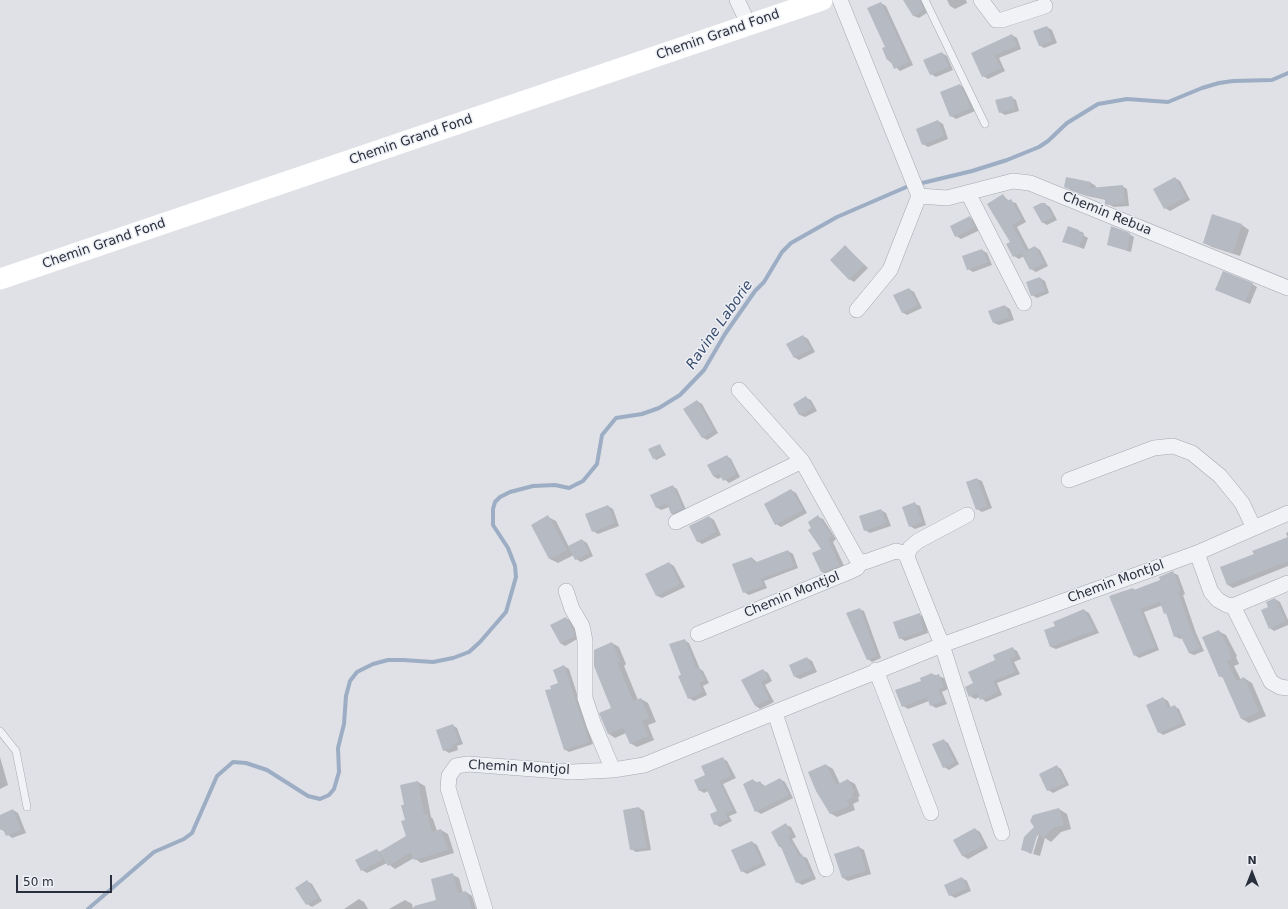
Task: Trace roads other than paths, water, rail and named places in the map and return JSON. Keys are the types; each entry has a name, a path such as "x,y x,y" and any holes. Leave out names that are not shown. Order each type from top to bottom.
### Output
{"street":[{"path":"737,0 749,25"},
{"name":"Chemin Grand Fond","path":"0,279 822,0"},
{"path":"840,0 910,170 918,193 890,270 856,310"},
{"path":"981,0 996,20 1002,20 1045,6"},
{"name":"Chemin Rebua","path":"918,193 947,198 1013,181 1030,183 1288,288"},
{"path":"968,193 1024,303"},
{"path":"739,390 802,461 854,556 861,562"},
{"path":"1069,480 1154,448 1173,446 1192,453 1220,476 1242,503 1254,528"},
{"path":"676,522 802,461"},
{"name":"Chemin Montjol","path":"485,909 448,788 450,772 456,766 468,764 572,772 613,770 644,765 775,713 876,670 1196,553 1288,513"},
{"path":"967,515 918,541 910,548 906,556 942,645 1002,833"},
{"name":"Chemin Montjol","path":"698,634 851,571 857,568 861,562 892,551 899,551 906,556"},
{"path":"1196,553 1210,592 1218,600 1227,605 1233,606 1288,584"},
{"path":"566,592 572,609 582,626 585,641 585,698 594,725 613,770"},
{"path":"1233,606 1271,682 1280,687 1288,688"},
{"path":"876,670 931,812"},
{"path":"775,713 826,869"}],"lane":[{"path":"925,0 985,124"},
{"path":"0,731 16,751 27,807"}],"waterway":[{"name":"Ravine Laborie","path":"918,184 972,171 1007,160 1039,147 1048,141 1067,123 1098,104 1127,99 1168,102 1202,88 1219,83 1233,81 1272,80 1288,73"},
{"name":"Ravine Laborie","path":"88,909 154,852 184,839 192,833 217,776 233,762 246,763 267,770 308,796 320,799 329,795 334,789 339,772 338,748 344,724 346,696 350,681 357,672 373,664 388,660 433,662 453,658 469,652 480,642 506,612 516,577 515,566 508,548 493,525 493,509 495,502 500,497 510,492 533,486 555,485 569,488 583,481 597,464 602,435 616,418 642,414 659,408 680,395 704,370 725,334 755,291 764,282 782,252 791,243 837,217 911,185"}]}
